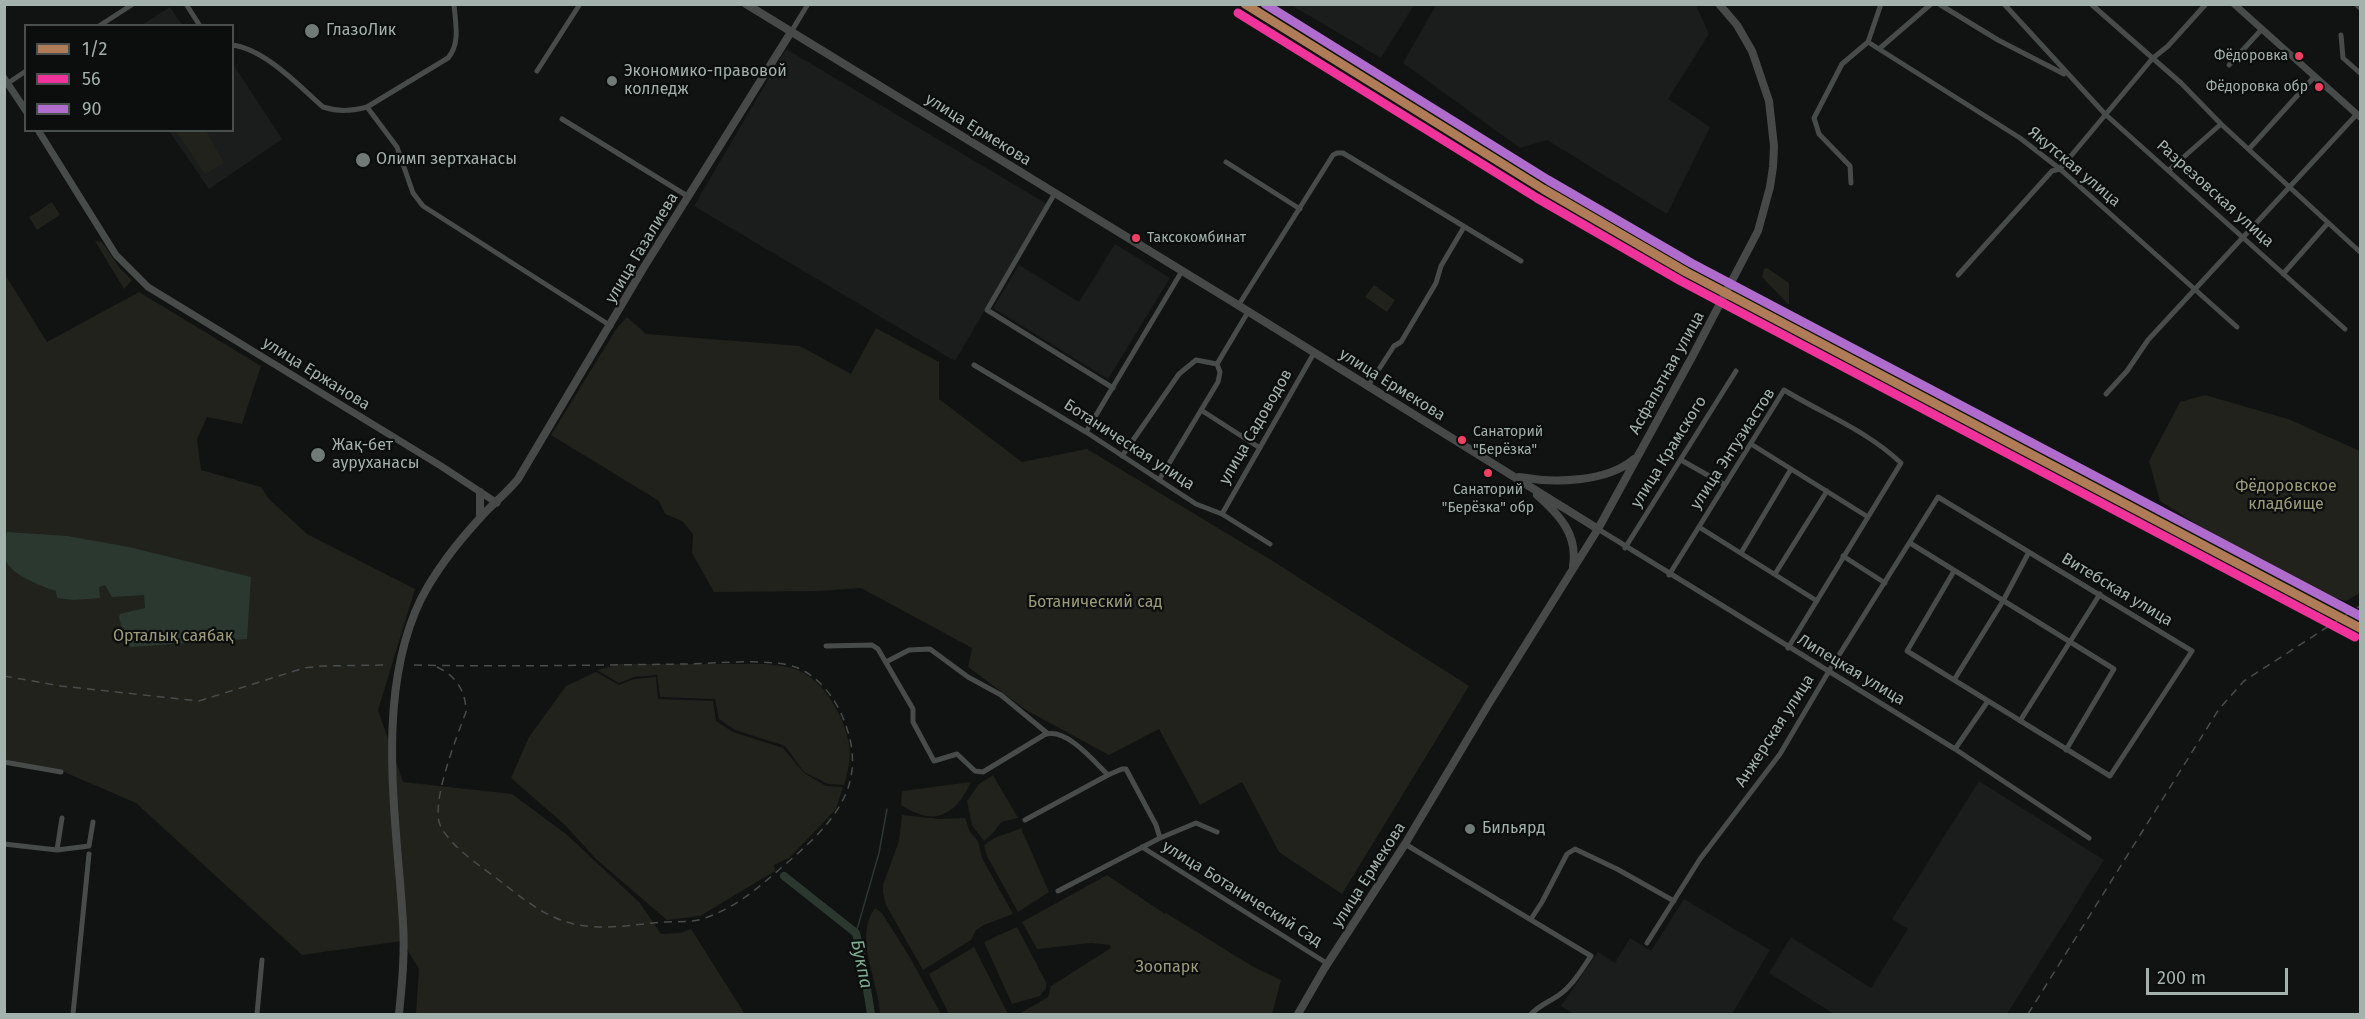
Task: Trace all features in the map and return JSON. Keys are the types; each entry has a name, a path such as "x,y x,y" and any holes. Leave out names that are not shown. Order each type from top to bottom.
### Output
{"main road":[{"name":"улица Ермекова","path":"746,4 1182,271 1598,530 1298,1014"},
{"name":"Асфальтная улица","path":"1598,530 1737,272 1758,231 1766,207 1774,146 1769,101 1758,64 1737,25 1719,4"},
{"name":"улица Газалиева","path":"399,1014 404,951 393,720 395,690 409,627 422,598 448,556 480,518 518,479 791,32"},
{"path":"1512,476 1551,481 1596,476 1626,466 1637,456"},
{"path":"1512,476 1558,514 1570,533 1574,545 1572,570"},
{"path":"480,492 480,518"}],"street":[{"path":"102,24 133,4"},
{"path":"186,4 199,24"},
{"path":"234,45 248,48 262,56 323,107 335,111 346,111 367,107 448,58 454,51 456,32 454,4"},
{"path":"537,71 580,4"},
{"name":"улица Газалиева","path":"791,32 808,4"},
{"path":"1851,183 1850,166 1819,134 1814,118 1842,64 1868,42 1881,4"},
{"path":"1879,49 1931,4"},
{"name":"Разрезовская улица","path":"1939,4 1998,40 2068,76"},
{"name":"Разрезовская улица","path":"2004,4 2105,114 2345,329"},
{"path":"2091,4 2181,83 2221,124 2361,252"},
{"path":"1959,275 2052,171 2060,170 2152,59 2168,46 2206,4"},
{"path":"2106,394 2127,371 2148,340 2289,187 2359,116 2234,4"},
{"path":"2356,4 2361,8"},
{"path":"2229,65 2262,29"},
{"path":"2341,35 2343,58 2361,73"},
{"name":"Якутская улица","path":"1868,42 2020,138 2060,170 2237,327"},
{"path":"24,72 6,80 24,108"},
{"path":"2249,149 2315,76"},
{"path":"367,107 397,147 413,193 423,206 611,326"},
{"path":"561,119 689,196"},
{"path":"2169,170 2221,124"},
{"name":"улица Ержанова","path":"39,132 124,266 159,295 441,466 496,503"},
{"path":"1238,306 1333,155 1340,153 1521,261"},
{"path":"1226,162 1300,209"},
{"path":"1055,194 987,310 1113,388"},
{"path":"2283,274 2328,223"},
{"path":"1368,386 1394,346 1401,342 1437,283 1441,266 1464,227"},
{"path":"1086,432 1182,271"},
{"path":"1217,364 1248,312"},
{"name":"улица Садоводов","path":"1221,514 1314,353"},
{"path":"1122,456 1179,374 1196,360 1217,364"},
{"path":"1159,480 1218,382 1220,372 1217,364"},
{"name":"Ботаническая улица","path":"974,365 1086,432 1196,504 1221,514 1270,544"},
{"name":"улица Крамского","path":"1625,548 1736,371"},
{"name":"улица Энтузиастов","path":"1669,575 1784,390 1822,413 1864,433 1901,463 1868,517"},
{"path":"1201,410 1260,448"},
{"path":"1751,444 1868,517 1788,648"},
{"path":"1681,460 1725,485"},
{"path":"1741,553 1791,469"},
{"path":"1774,574 1827,491"},
{"name":"Анжерская улица","path":"1647,943 1700,859 1780,754 1938,497"},
{"name":"Витебская улица","path":"1938,497 2192,651 2110,776 2066,750"},
{"path":"1699,526 1816,601"},
{"name":"Липецкая улица","path":"1598,530 1955,749 2089,838"},
{"path":"1910,543 2115,671 2066,750 1907,651 1954,571"},
{"path":"1954,680 2003,601 2029,552"},
{"path":"1843,556 1885,583"},
{"path":"2020,721 2100,594"},
{"path":"826,646 872,645 878,649 913,709 914,722 934,761 957,754 975,771 983,772 1047,733"},
{"path":"886,662 909,650 930,649 968,677 1001,695 1047,733 1059,734 1075,744 1108,775 1025,820"},
{"path":"1955,749 1988,701"},
{"path":"4,762 61,772"},
{"name":"улица Ботанический Сад","path":"1108,775 1126,769 1156,825 1160,838"},
{"path":"57,850 62,818"},
{"path":"4,844 57,850 89,846 93,822"},
{"path":"1058,891 1160,838 1196,823 1217,832"},
{"path":"1405,844 1591,956 1560,995 1539,1005 1531,1014"},
{"name":"улица Ботанический Сад","path":"1142,847 1328,964"},
{"path":"1531,919 1567,854 1575,849 1617,869 1674,901"},
{"path":"73,1014 89,854"},
{"path":"257,1014 262,960"}],"shaded area":[{"path":"1291,5 1414,5 1381,58"},
{"path":"1436,5 1696,5 1709,34 1668,99 1710,127 1667,214 1547,140 1520,148 1403,63"},
{"path":"170,7 181,24 144,24"},
{"path":"786,49 1047,204 955,361 694,206"},
{"path":"234,66 282,139 209,189 170,132 234,132"},
{"path":"1115,244 1170,278 1108,379 993,308 1019,265 1079,302"},
{"path":"7,532 67,536 129,547 251,577 247,639 130,647 124,637 119,617 120,614 145,608 144,595 112,597 105,585 99,587 100,598 74,600 57,598 56,591 28,580 6,561 4,546"},
{"path":"1979,781 2104,860 2007,1014 1834,1014 1769,973 1791,937 1871,988 1908,929 1892,919"},
{"path":"1684,899 1770,950 1732,1014 1574,1014 1561,1006 1598,952 1615,963 1630,938 1651,951"}],"green space":[{"path":"177,132 207,132 224,163 205,174"},
{"path":"52,202 60,215 37,230 29,217"},
{"path":"95,241 102,242 119,267 132,280 124,289"},
{"path":"1767,268 1789,283 1789,305 1762,277 1764,269"},
{"name":"Орталық саябақ","path":"4,273 47,342 139,292 261,366 242,424 207,417 197,439 201,470 261,487 269,499 307,534 415,589 378,710 403,782 512,794 566,834 640,903 661,934 680,933 691,929 744,1014 416,1014 419,969 402,941 302,955 136,803 57,769 5,762"},
{"path":"1374,285 1395,300 1387,312 1365,297"},
{"name":"Ботанический сад","path":"627,317 646,334 800,346 851,374 876,328 939,362 939,399 1022,462 1087,449 1271,560 1469,686 1342,894 1279,852 1242,782 1200,805 1159,729 1109,755 1026,710 968,667 972,648 861,588 819,591 714,592 692,553 693,534 682,521 665,514 659,501 551,435 617,328"},
{"name":"Фёдоровское кладбище","path":"2205,395 2288,419 2360,451 2360,593 2346,601 2297,583 2226,543 2160,501 2149,461 2180,402"},
{"path":"620,664 766,664 789,667 802,672 820,686 828,696 846,730 850,753 844,785 828,784 804,772 785,746 735,730 719,719 715,699 660,697 657,675 634,677 619,683 597,670"},
{"path":"596,672 619,685 634,679 656,677 658,699 713,701 716,721 733,732 783,748 804,773 826,786 843,787 836,809 789,858 774,865 775,871 700,916 667,920 596,859 565,825 511,778 529,737 566,686"},
{"path":"993,775 1018,818 1001,822 984,841 972,825 967,801 979,784"},
{"path":"971,782 958,803 943,814 924,815 901,805 902,791"},
{"path":"902,815 939,819 965,818 970,832 978,841 982,858 1013,914 984,925 976,930 971,940 923,970 886,905 883,893 883,885 899,841"},
{"path":"1021,828 1049,892 1018,912 987,856 984,846 997,837"},
{"name":"Зоопарк","path":"1107,875 1165,914 1252,966 1281,980 1272,1014 1019,1014 1048,997 1051,986 1111,948 1110,945 1091,943 1037,949 1022,922"},
{"path":"875,908 882,913 909,956 941,1014 880,1014 866,933"},
{"path":"1017,927 1046,982 1046,988 1040,996 1012,1004 984,942"},
{"path":"974,947 1008,1014 949,1014 929,974"}],"waterway":[{"path":"856,933 879,853 887,809"},
{"name":"Букпа","path":"784,876 856,933 871,1014"}],"railway":[{"path":"2028,1014 2219,709 2244,681 2360,606"},
{"path":"414,665 448,666 549,666 742,662 773,663 798,668 813,677 831,696 840,710 851,743 852,765 849,785 830,820 815,837 755,890 716,914 700,920 608,927 574,924 554,917 517,894 460,850 441,827 438,817 441,788 466,712 464,696 457,683 447,672 440,668 432,665"},
{"path":"4,676 61,686 199,701 304,668 384,665"}],"transit line":[{"name":"1/2","path":"1245,4 1543,189 1686,272 2360,628"},
{"name":"90","path":"1265,4 1548,180 1691,263 2360,616"},
{"name":"56","path":"1238,13 1537,198 1681,281 2355,637"}],"place":[{"name":"ГлазоЛик","path":"312,31"},
{"name":"Фёдоровка","path":"2299,56"},
{"name":"Экономико-правовой колледж","path":"612,81"},
{"name":"Фёдоровка обр","path":"2319,87"},
{"name":"Олимп зертханасы","path":"363,160"},
{"name":"Таксокомбинат","path":"1136,238"},
{"name":"Санаторий \"Берёзка\"","path":"1462,440"},
{"name":"Жақ-бет ауруханасы","path":"318,455"},
{"name":"Санаторий \"Берёзка\" обр","path":"1488,473"},
{"name":"Бильярд","path":"1470,829"}]}
